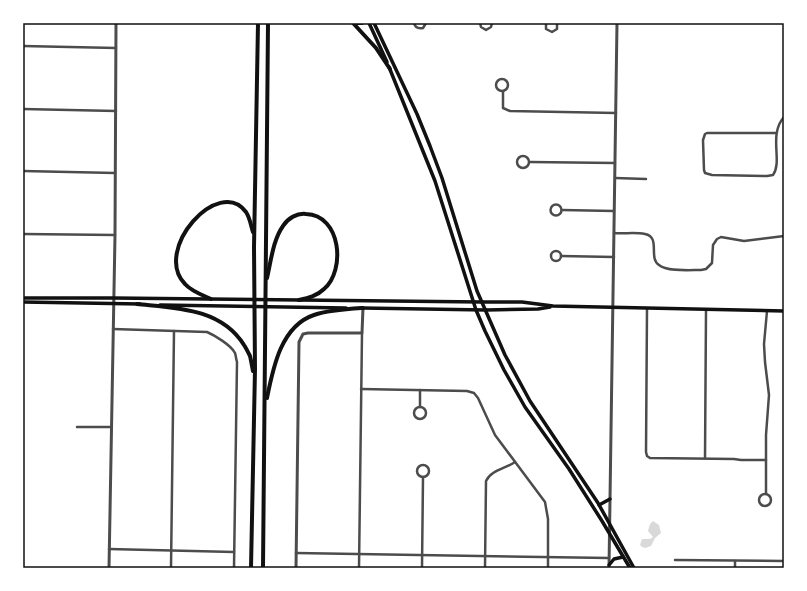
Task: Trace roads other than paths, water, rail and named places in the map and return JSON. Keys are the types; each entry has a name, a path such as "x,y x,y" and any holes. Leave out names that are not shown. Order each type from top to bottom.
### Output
{"highway":[{"path":"251,568 254,379 254,236 258,23"},
{"path":"263,568 268,23"},
{"path":"353,23 376,48 390,69"},
{"path":"356,23 362,23"},
{"path":"211,299 184,284 177,268 176,254 178,247 190,224 200,214 215,205 233,202 238,204 247,214 254,236"},
{"path":"265,288 272,254 284,224 297,215 315,215 325,220 332,230 336,245 336,260 333,276 325,288 311,297 299,300"},
{"path":"137,304 185,310 208,315 225,324 238,335 249,354 254,379"},
{"path":"265,408 270,381 277,358 285,341 297,325 315,314 363,308"}],"main road":[{"path":"368,23 390,69 435,181 473,302 501,365 525,407 569,469 630,568"},
{"path":"374,23 417,114 430,146 442,178 477,291 505,355 530,401 599,505 634,568"},
{"path":"23,298 522,302 553,306 784,311"},
{"path":"23,302 476,310 538,309 553,306"},
{"path":"599,505 610,499"},
{"path":"609,567 614,559 623,557"}],"street":[{"path":"109,568 110,426 115,235 116,23"},
{"path":"414,23 415,26 419,28 423,28 426,23"},
{"path":"480,23 481,27 486,30 491,27 492,23"},
{"path":"546,23 546,29 552,32 557,29 557,23"},
{"path":"609,567 617,23"},
{"path":"23,46 116,48"},
{"path":"502,79 506,80 509,85 508,89 503,92 498,90 496,87 498,81 502,79"},
{"path":"503,92 503,108 510,111 616,112"},
{"path":"23,109 116,110"},
{"path":"776,133 705,134 703,140 705,173 712,175 773,175 776,169 776,133 780,122 784,117"},
{"path":"523,156 528,158 530,162 528,166 522,168 517,162 518,158 523,156"},
{"path":"530,162 615,163"},
{"path":"23,171 115,173"},
{"path":"615,178 646,179"},
{"path":"556,205 560,206 562,210 561,214 556,216 552,214 551,211 552,207 556,205"},
{"path":"562,210 614,211"},
{"path":"23,234 115,235"},
{"path":"614,234 644,234 650,236 654,243 655,260 660,266 672,269 702,270 712,263 713,245 717,239 721,237 744,241 784,236"},
{"path":"560,256 614,257"},
{"path":"359,568 363,308"},
{"path":"647,309 647,456 650,458 766,460"},
{"path":"705,458 706,310"},
{"path":"766,494 762,494 758,499 760,504 764,506 768,505 770,502 770,498 766,494 769,395 764,352 768,311"},
{"path":"112,329 201,331 212,334 233,350 236,356 234,568"},
{"path":"171,568 174,330"},
{"path":"296,568 300,339 303,334 311,332 362,333"},
{"path":"361,389 467,390 474,393 478,398 495,434 546,505 548,519 548,568"},
{"path":"420,390 420,407"},
{"path":"420,407 425,410 426,414 424,418 420,419 416,418 414,413 415,410 420,407"},
{"path":"78,427 110,426"},
{"path":"485,568 486,481 494,472 515,462"},
{"path":"423,465 429,470 427,476 423,477 418,475 417,471 418,468 423,465"},
{"path":"422,568 423,477"},
{"path":"109,550 234,552"},
{"path":"296,553 610,558"},
{"path":"675,560 784,561"},
{"path":"735,561 735,568"}]}
